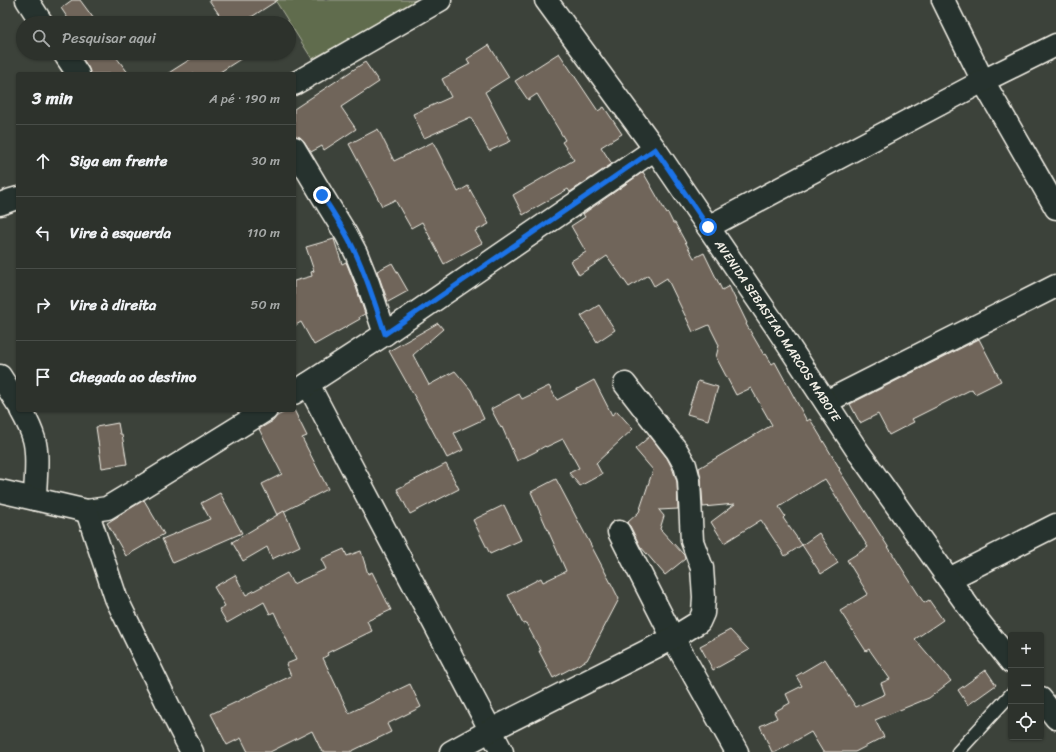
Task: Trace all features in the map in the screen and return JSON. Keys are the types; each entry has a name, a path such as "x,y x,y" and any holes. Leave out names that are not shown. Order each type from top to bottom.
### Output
{"street":[{"path":"27,0 37,16"},
{"path":"296,83 440,0"},
{"name":"AVENIDA SEBASTIAO MARCOS MABOTE","path":"546,0 655,149 775,325 857,450 980,623 1008,658"},
{"path":"943,0 983,80 1056,208"},
{"path":"708,227 983,80 1056,45"},
{"path":"69,60 77,72"},
{"path":"502,752 301,389 385,334 655,149"},
{"path":"296,151 356,253 385,334"},
{"path":"0,204 16,199"},
{"path":"826,402 1056,286"},
{"path":"0,376 16,401"},
{"path":"451,752 491,730 673,638 698,622 703,613 704,597 702,568 692,541 689,480 685,465 677,451 625,384"},
{"path":"22,412 34,439 36,452 35,499"},
{"path":"0,491 87,511 107,508 263,412"},
{"path":"87,511 116,598 192,752"},
{"path":"949,580 1056,525"},
{"path":"619,532 673,638 737,752"},
{"path":"1044,703 1056,718"}],"lane":[{"path":"958,752 1008,697"}],"green space":[{"path":"275,0 422,0 312,59 296,33 296,16 285,16"}],"building":[{"path":"72,0 80,0 92,16 66,16 61,8"},
{"path":"209,0 278,0 253,16 220,16"},
{"path":"489,45 509,77 485,92 511,141 489,151 471,117 424,138 413,114 451,97 442,79 470,64 467,59"},
{"path":"559,53 598,111 604,107 622,134 601,147 612,164 570,192 568,189 523,215 513,195 574,160 562,142 565,140 537,94 528,100 515,81"},
{"path":"84,60 118,60 127,72 90,72"},
{"path":"189,60 239,60 220,72 170,72"},
{"path":"365,62 379,82 341,107 356,129 324,150 322,146 311,152 304,141 300,137 296,136 296,108"},
{"path":"378,129 394,161 433,142 458,192 468,186 489,224 475,231 482,243 444,264 422,222 411,228 395,200 382,206 349,144"},
{"path":"643,172 667,214 668,213 673,223 675,223 694,258 704,253 722,290 729,286 747,323 746,324 764,355 766,354 772,364 775,362 807,421 810,419 840,469 839,470 924,603 929,600 943,620 915,639 951,681 929,698 875,720 884,737 855,752 823,752 811,732 776,752 772,752 760,726 777,718 774,712 790,703 786,694 802,686 796,676 825,659 856,707 885,694 881,683 890,679 869,649 866,651 840,611 868,594 847,560 868,547 825,479 779,507 785,516 783,518 802,545 785,556 761,520 724,543 711,522 735,504 703,507 699,468 772,425 751,388 736,395 716,357 719,345 709,325 693,332 667,278 654,286 648,275 629,287 607,256 579,275 571,261 586,252 571,226 585,217 583,214"},
{"path":"334,239 342,264 346,262 365,314 359,317 360,319 314,345 301,322 296,325 296,280 312,276 311,272 314,271 306,247"},
{"path":"392,263 408,291 388,302 377,271"},
{"path":"599,305 615,330 597,342 581,316"},
{"path":"438,323 443,329 413,355 429,385 455,371 471,390 484,419 454,433 463,450 447,458 389,351"},
{"path":"979,339 1001,381 975,394 972,389 912,419 914,422 889,435 878,414 860,423 850,404"},
{"path":"594,380 612,415 617,411 633,429 596,463 602,474 580,486 569,473 579,468 563,439 546,447 545,446 517,461 502,427 501,428 491,409 519,394 522,399 549,386 557,400"},
{"path":"698,381 718,387 708,420 687,414"},
{"path":"285,412 295,412 307,436 302,438 328,489 277,515 262,484 282,474 259,429 273,421 277,416"},
{"path":"118,423 120,434 122,434 127,464 102,468 96,427"},
{"path":"650,436 667,458 677,482 678,509 659,510 664,516 660,529 684,555 685,559 665,575 640,546 627,523 639,512 653,470 635,449"},
{"path":"446,464 459,489 410,514 397,489"},
{"path":"556,479 619,599 587,660 553,678 526,623 523,624 508,595 541,578 543,582 566,571 531,492"},
{"path":"220,493 242,533 173,563 162,539 210,519 201,503"},
{"path":"144,500 164,534 126,556 107,523"},
{"path":"504,505 521,540 490,554 473,520"},
{"path":"284,511 300,546 272,559 267,547 243,561 232,542"},
{"path":"819,533 838,563 821,574 802,545"},
{"path":"344,549 347,556 361,551 368,574 372,572 391,610 367,621 372,631 327,653 328,655 323,658 349,713 410,684 421,707 387,724 391,732 350,752 322,752 312,731 270,752 248,752 241,738 227,745 211,714 291,676 286,664 296,660 274,612 270,614 264,602 227,623 219,609 225,606 214,587 235,575 246,595 287,573 293,584 326,569 321,559"},
{"path":"730,630 749,650 713,670 700,646"},
{"path":"986,670 996,685 968,705 958,690"}],"route":[{"path":"322,195 356,253 385,334 655,149 708,227"}]}
